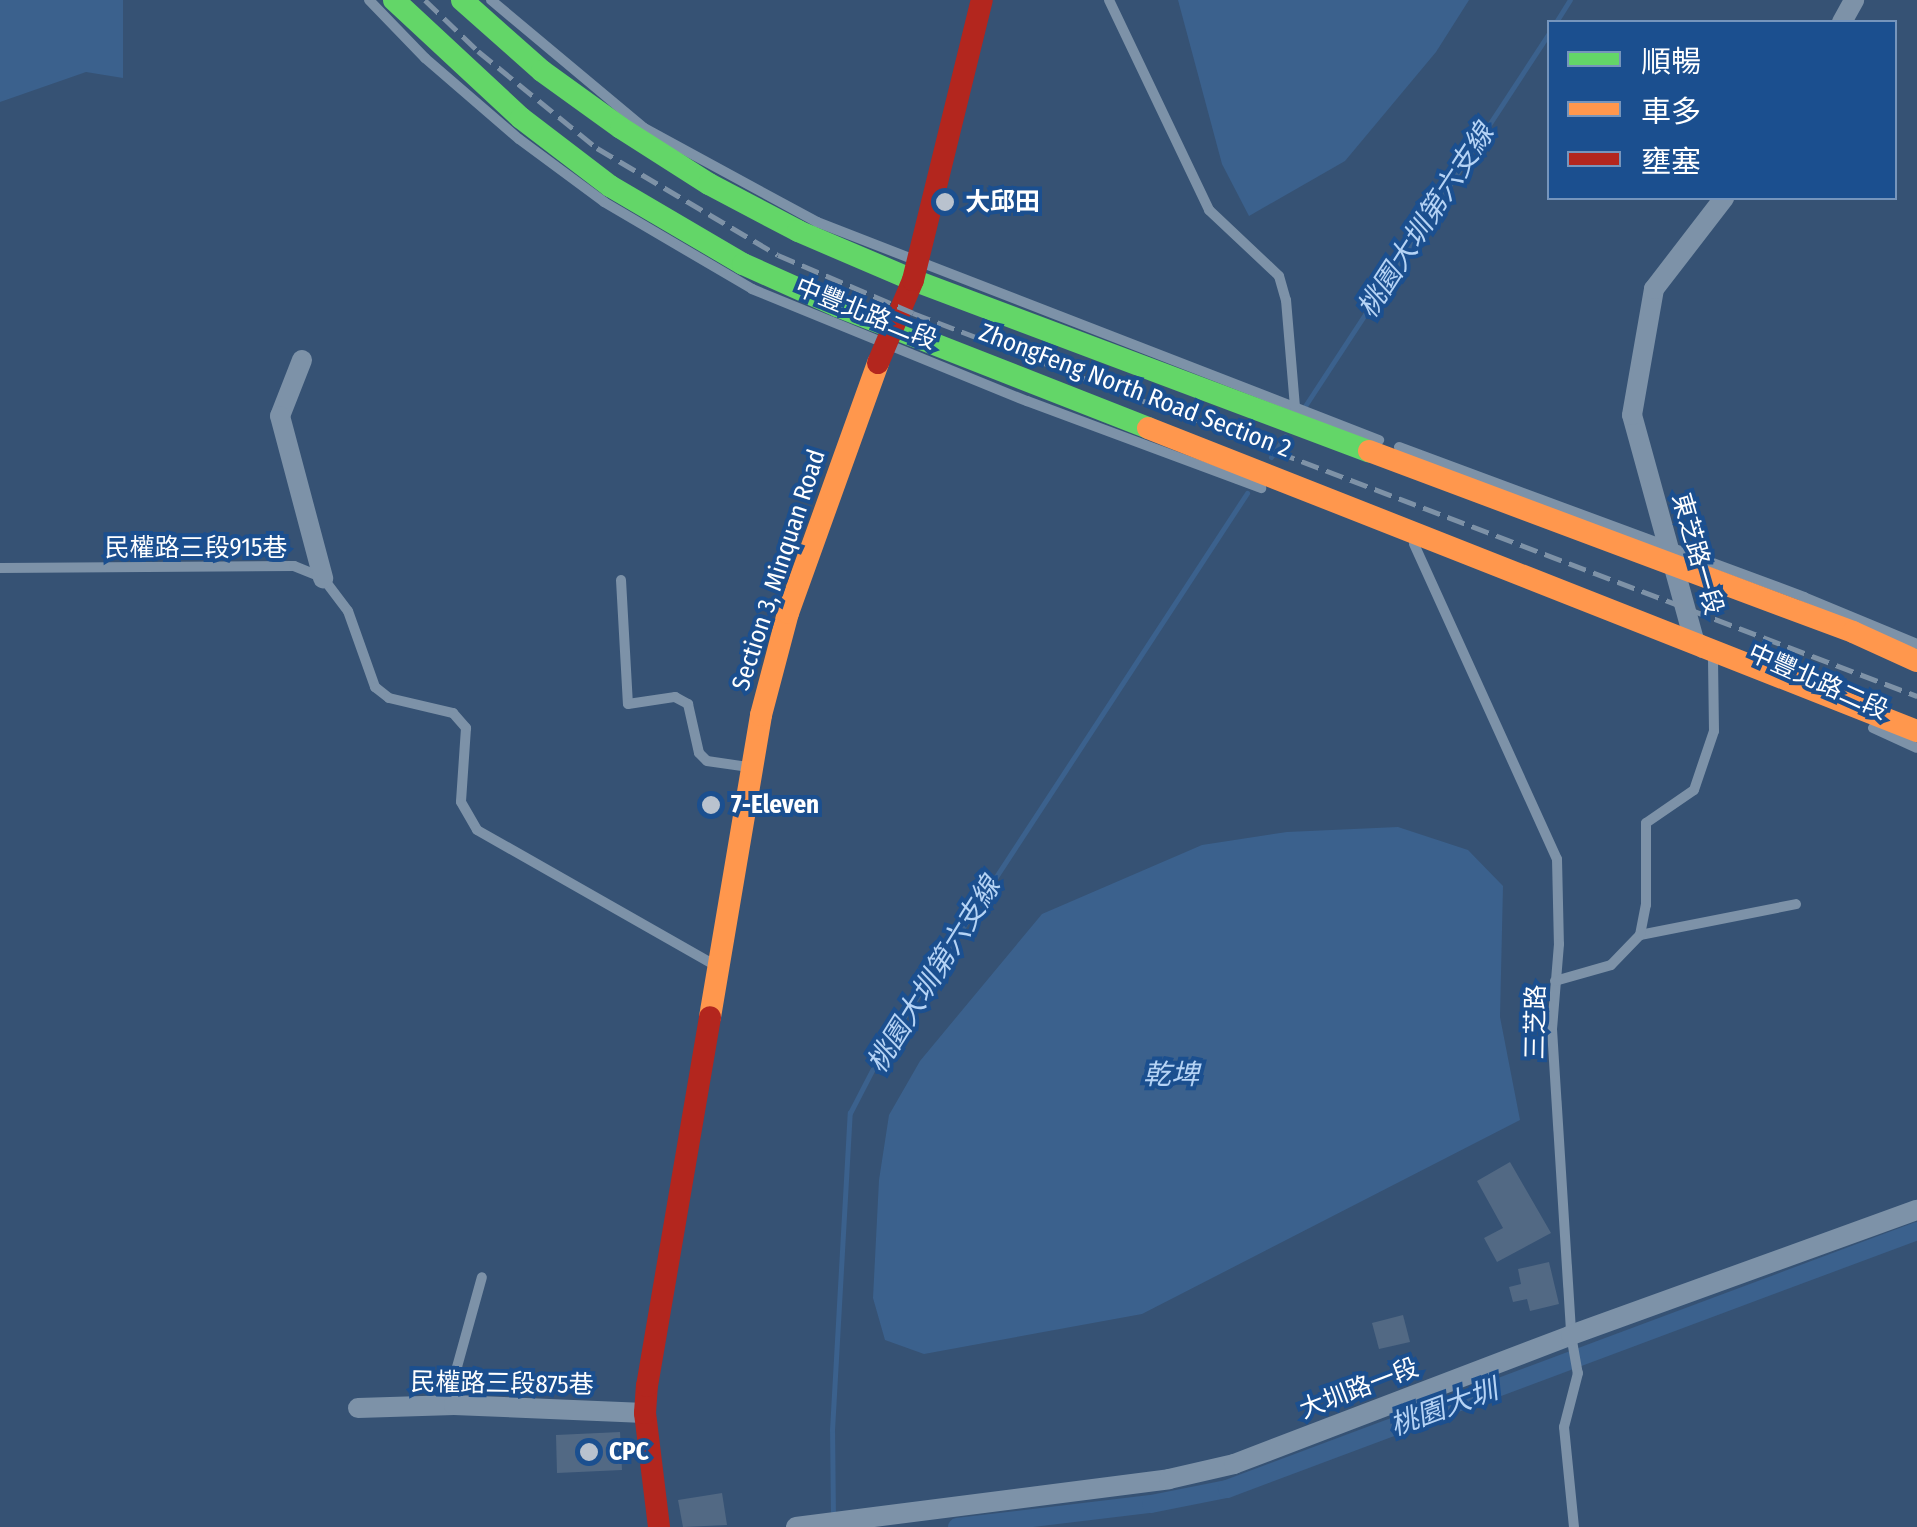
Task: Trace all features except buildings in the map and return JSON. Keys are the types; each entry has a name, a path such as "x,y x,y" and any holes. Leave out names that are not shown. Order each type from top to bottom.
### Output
{"main road":[{"name":"ZhongFeng North Road Section 2","path":"394,0 521,118 610,186 743,264 888,335 1694,640 1917,730"},
{"name":"ZhongFeng North Road Section 2","path":"462,0 542,71 709,184 798,232 915,271 1674,557 1917,661"},
{"name":"Section 3, Minquan Road","path":"659,1527 644,1413 752,767 788,613 888,335 915,271 982,0"}],"street":[{"name":"東芝路一段","path":"1713,658 1694,640 1632,415 1654,290 1722,200"},
{"path":"302,360 280,416 322,578"},
{"name":"大圳路一段","path":"796,1527 1169,1478 1234,1464 1917,1210"},
{"name":"民權路三段875巷","path":"358,1408 454,1405 644,1413"}],"lane":[{"name":"中豐北路二段","path":"369,0 425,58 492,116 604,202 752,289 888,335 1414,544 1643,628 1917,748"},
{"path":"490,0 644,128 915,271 1294,408 1674,557 1917,644"},
{"path":"1109,0 1209,210 1279,276 1286,300 1294,408"},
{"name":"三芝路","path":"1414,544 1556,860 1552,1028 1577,1370 1574,1398 1564,1427 1574,1527"},
{"name":"民權路三段915巷","path":"0,568 294,566 322,578"},
{"path":"322,578 348,611 375,687 389,698 453,714 466,728 461,802 476,830 716,966"},
{"path":"621,580 628,704 675,697 688,704 699,753 707,760 752,767"},
{"path":"1556,982 1611,965 1640,934 1646,905 1646,822 1694,790 1714,732 1713,658"},
{"path":"1640,934 1796,904"},
{"path":"454,1405 457,1367 482,1277"}],"water":[{"path":"0,0 123,0 123,78 86,72 0,102"},
{"path":"1178,0 1469,0 1436,52 1345,161 1249,216 1222,164"},
{"name":"乾埤","path":"1398,827 1468,850 1503,886 1500,1017 1520,1120 1142,1314 924,1354 885,1340 873,1298 879,1180 889,1115 920,1061 1042,914 1202,845 1287,832"}],"waterway":[{"name":"桃園大圳第六支線","path":"1557,20 1570,0"},
{"name":"桃園大圳第六支線","path":"1303,409 1547,37"},
{"name":"桃園大圳第六支線","path":"1271,457 1285,436"},
{"name":"桃園大圳第六支線","path":"833,1519 832,1430 850,1113 882,1051 1247,493"},
{"name":"桃園大圳","path":"957,1527 1151,1504 1227,1489 1917,1231"}],"railway":[{"path":"425,0 478,51 597,148 778,255 913,313 1917,696"}],"traffic: fast":[{"path":"394,0 521,118 610,186 743,264 837,306 1148,428"},
{"path":"462,0 542,71 621,128 709,184 798,231 913,280 1369,451"}],"traffic: slow":[{"path":"710,1017 761,715 788,613 878,363"},
{"path":"1148,428 1917,731"},
{"path":"1369,451 1853,632 1917,661"}],"traffic: jam":[{"path":"878,363 913,280 982,0"},
{"path":"659,1527 645,1413 647,1386 710,1017"}],"place":[{"name":"大邱田","path":"945,202"},
{"name":"7-Eleven","path":"711,805"},
{"name":"CPC","path":"589,1452"}]}
